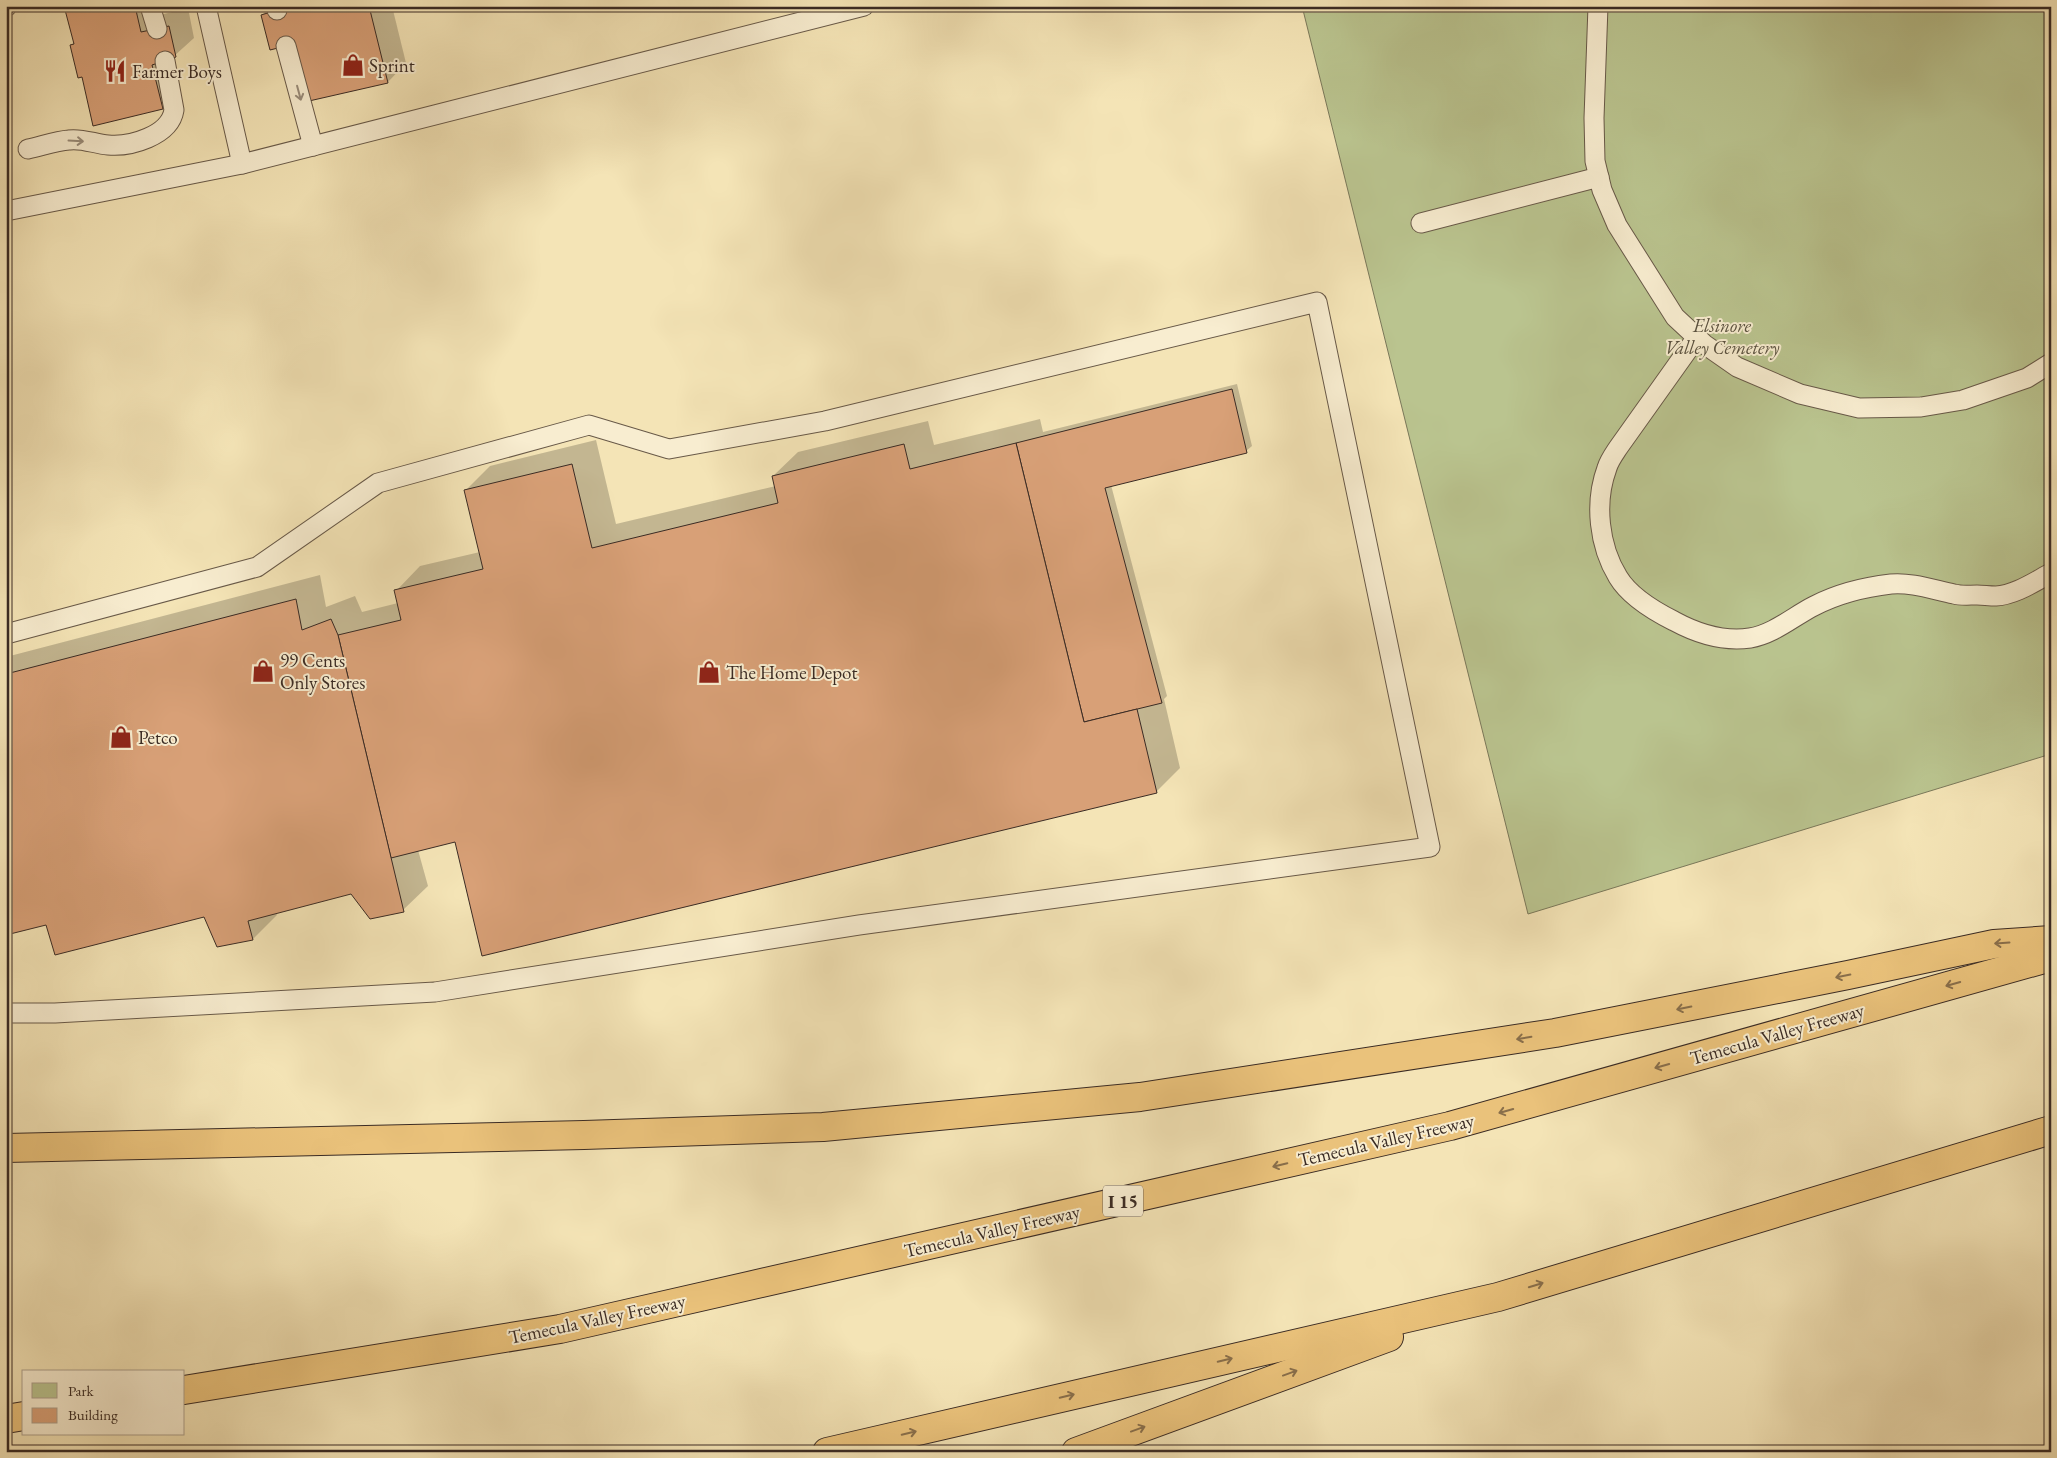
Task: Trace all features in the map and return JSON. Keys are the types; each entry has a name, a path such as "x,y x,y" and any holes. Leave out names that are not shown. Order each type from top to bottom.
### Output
{"highway":[{"path":"6,1148 594,1135 824,1127 1140,1097 1556,1033 1994,944 2051,940"},
{"name":"Temecula Valley Freeway","path":"185,1390 560,1329 1450,1126 2051,957"},
{"path":"1076,1452 1498,1297 2051,1130"},
{"path":"827,1452 1498,1297"},
{"path":"6,1419 22,1416"}],"lane":[{"path":"150,6 157,29"},
{"path":"206,6 242,164"},
{"path":"6,211 242,164 843,9 864,6"},
{"path":"1598,6 1594,161 1617,225 1675,317 1697,337 1737,367 1800,394 1859,408 1922,407 1963,400 2027,378 2051,363"},
{"path":"286,46 313,146"},
{"path":"28,149 71,139 108,145 124,145 160,132 173,117 174,110 165,61"},
{"path":"1421,224 1599,177"},
{"path":"6,634 257,567 378,483 589,425 669,448 825,421 1317,302 1430,847 859,925 435,992 55,1013 6,1013"},
{"path":"1697,337 1618,448 1607,467 1601,492 1600,519 1602,536 1606,552 1615,572 1631,593 1664,616 1703,635 1750,638 1766,633 1815,605 1840,595 1892,584 1930,588 1956,595 1997,596 2016,591 2051,573"}],"green space":[{"name":"Elsinore Valley Cemetery","path":"1302,6 2051,6 2051,754 1528,914"}],"building":[{"name":"Farmer Boys","path":"64,6 135,6 141,32 169,26 176,57 152,65 163,109 93,126 82,77 78,78 70,45 74,44"},
{"path":"291,6 369,6 388,83 309,101 294,44 270,50 261,15"},
{"path":"1232,389 1247,453 1105,488 1162,703 1084,722 1016,443"},
{"name":"The Home Depot","path":"1016,443 1084,722 1137,709 1157,793 482,956 455,842 391,858 338,635 401,620 394,590 483,569 464,490 572,464 592,548 778,503 772,476 904,444 910,469"},
{"path":"296,599 302,630 331,619 338,635 404,912 370,919 351,894 248,921 253,940 217,947 204,917 55,955 46,925 6,935 6,674"}],"place":[{"name":"Sprint","path":"353,65"},
{"name":"Farmer Boys","path":"115,71"},
{"name":"99 Cents Only Stores","path":"263,671"},
{"name":"The Home Depot","path":"709,672"},
{"name":"Petco","path":"121,737"}]}
